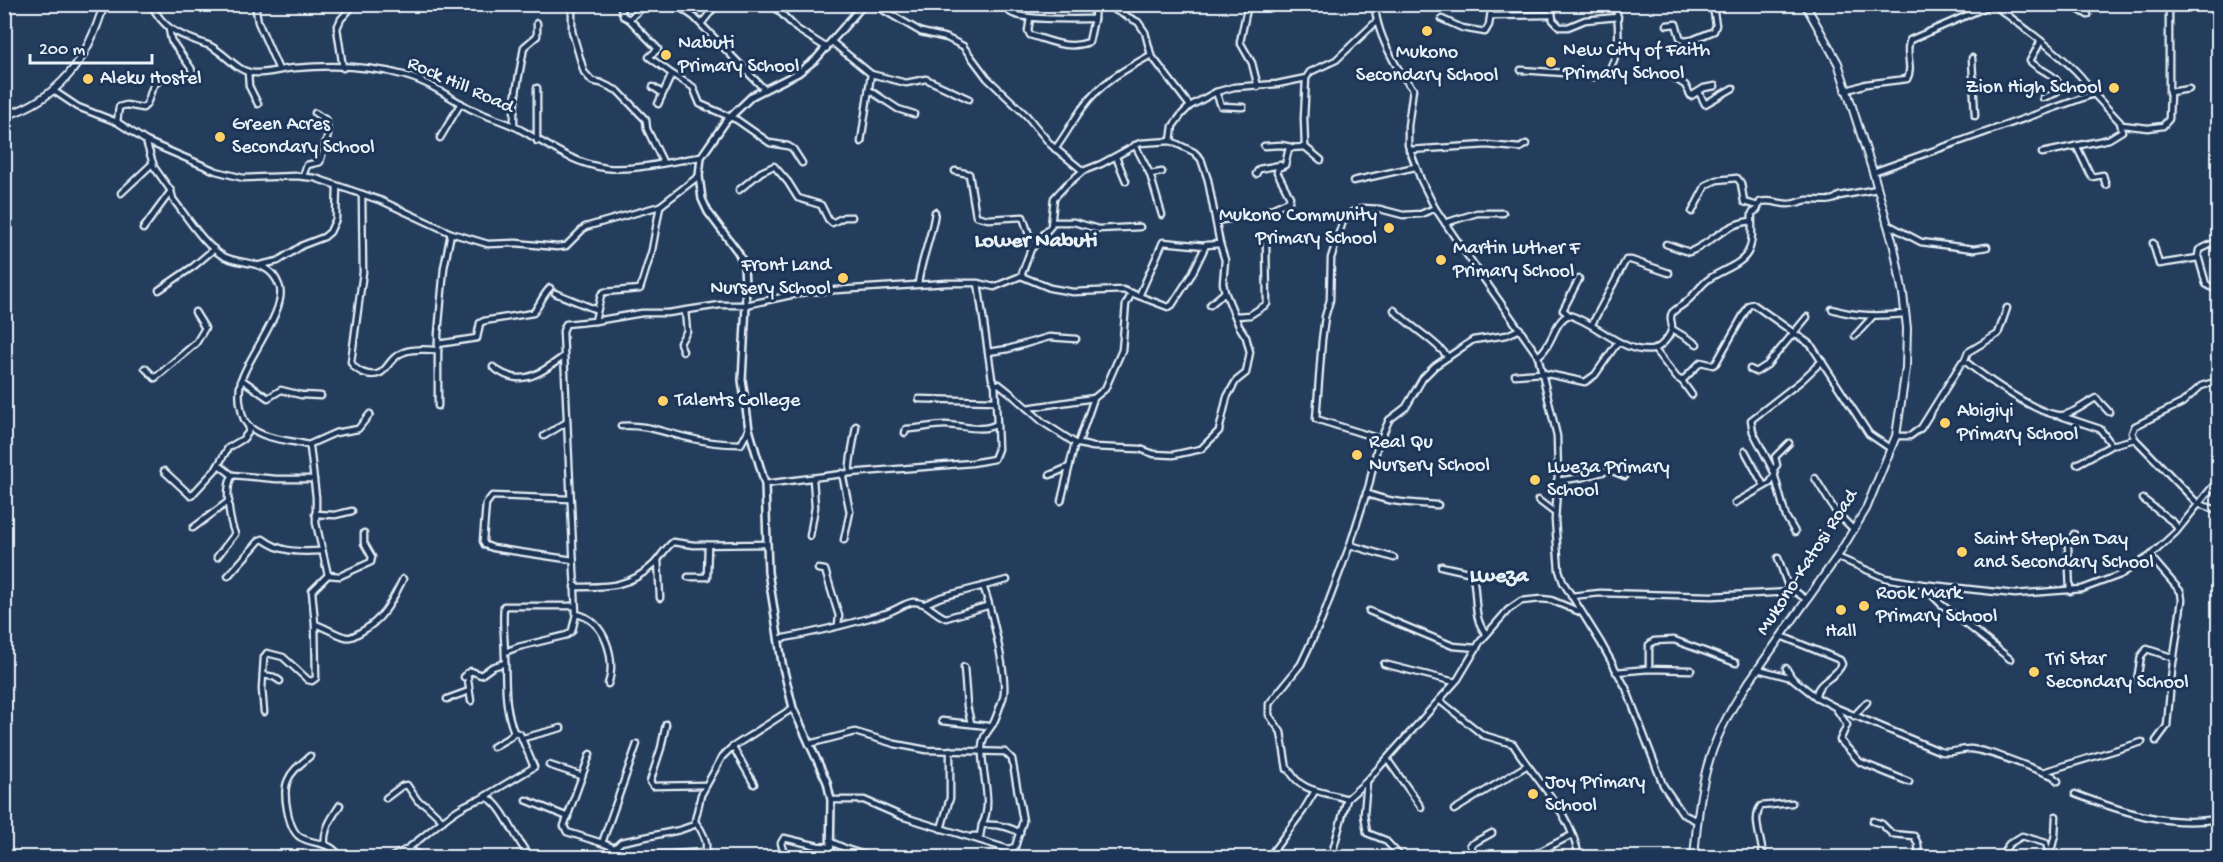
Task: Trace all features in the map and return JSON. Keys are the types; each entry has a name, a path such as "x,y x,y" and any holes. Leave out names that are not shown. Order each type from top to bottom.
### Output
{"main road":[{"path":"4,116 34,104 54,92 93,40 104,4"},
{"name":"Mukono-Katosi Road","path":"1694,858 1701,787 1713,746 1731,708 1837,557 1869,502 1896,436 1906,368 1905,314 1897,263 1873,172 1845,91 1838,63 1804,4"}],"street":[{"path":"151,4 160,20 181,36 216,49 248,72 249,86 258,104"},
{"path":"255,4 258,22 279,70"},
{"path":"620,4 623,16 629,19 658,49 649,57 693,87 700,104 730,117 770,143 788,146 793,149 802,163"},
{"path":"629,19 647,4"},
{"path":"675,4 701,24 764,89"},
{"path":"701,24 717,4"},
{"path":"772,4 797,29 827,48"},
{"path":"830,858 831,800 822,768 793,708 778,639 768,572 765,484 749,429 742,380 746,305 744,265 738,252 708,212 702,199 699,176 701,157 730,117 752,96 798,73 827,48 864,4"},
{"path":"873,4 921,32 947,38 963,46 987,78 1027,116 1056,149 1083,171"},
{"path":"1011,4 1010,12 1013,15 1030,18 1094,19"},
{"path":"1030,18 1028,31 1030,35 1059,45 1073,46 1089,42 1095,4"},
{"path":"1103,4 1138,22 1146,32 1151,55 1190,106"},
{"path":"1248,4 1240,42 1252,63 1258,87"},
{"path":"1375,4 1376,22 1388,49 1407,83 1413,89 1408,126 1409,150 1415,167 1435,208 1538,356 1556,428 1555,513 1559,570 1571,596 1589,622 1634,707 1654,766 1663,785 1683,814 1697,821"},
{"path":"1442,19 1462,28 1485,32 1488,30 1492,4"},
{"path":"1551,4 1551,15 1560,27 1568,27 1585,20 1618,16"},
{"path":"1521,70 1594,77 1605,75 1616,56 1618,16 1616,4"},
{"path":"1667,25 1676,24 1680,37 1684,40 1692,40 1714,31 1716,25 1713,7 1716,4"},
{"path":"1845,91 1866,84 1907,79 1910,72 1907,49 1910,40 1993,4 2070,65 2122,125 2148,128 2163,126 2169,119 2169,4"},
{"path":"2069,4 2088,15"},
{"path":"343,68 337,28 341,19 353,6"},
{"path":"572,11 574,41 587,77 614,89 625,97 646,120 647,129 663,162"},
{"path":"1491,16 1551,15"},
{"path":"1305,147 1306,78 1310,72 1339,57 1376,22"},
{"path":"514,126 513,103 524,47 537,36 537,23"},
{"path":"117,122 119,107 126,105 142,108 149,101 153,86 158,81 168,77 193,74 193,70 171,40 170,28"},
{"path":"2041,41 2030,61 2034,66 2056,78 2060,86 2056,93 2043,98"},
{"path":"832,42 871,74 906,83 926,79 969,99"},
{"path":"1056,149 1083,106 1104,84 1151,55"},
{"path":"1972,58 1976,116"},
{"name":"Rock Hill Road","path":"248,72 255,74 279,70 343,68 379,70 407,76 514,126 537,141 571,157 604,168 627,168 701,157"},
{"path":"658,104 672,74"},
{"path":"861,142 871,74"},
{"path":"1671,76 1685,85 1691,96 1710,86 1715,86"},
{"path":"1171,141 1173,126 1190,106 1216,92 1234,87 1258,87 1306,78"},
{"path":"653,87 662,93"},
{"path":"537,88 537,141"},
{"path":"1699,92 1705,104 1733,88"},
{"path":"869,90 898,109 914,114"},
{"path":"2169,96 2170,92 2189,90"},
{"path":"54,92 78,107 117,122 146,141 178,153 198,165 243,178 303,176 315,178 362,194 451,233 488,244 566,246 585,227 660,206 699,176"},
{"path":"1216,92 1221,106 1243,107"},
{"path":"1873,172 1922,153 2088,97 2092,92"},
{"path":"440,138 461,103"},
{"path":"303,176 307,165 318,164 322,159 328,135 326,120 315,113"},
{"path":"2042,153 2109,139 2122,131 2122,125"},
{"path":"146,141 153,163 171,191 173,199 214,249 229,259 260,265 278,261 303,245 324,237 330,232 336,219 337,186"},
{"path":"995,384 999,384 1044,423 1077,444 1140,449 1169,455 1191,451 1206,445 1222,427 1227,397 1233,385 1246,373 1250,351 1246,336 1239,326 1225,292 1223,283 1225,260 1201,159 1194,152 1171,141 1140,142 1116,157 1083,171 1066,185 1054,198 1051,226 1033,247 1022,270 1022,276"},
{"path":"1409,150 1487,145 1520,148 1526,144"},
{"path":"1135,145 1150,174 1162,215"},
{"path":"2076,145 2092,177 2103,175 2106,184"},
{"path":"1264,146 1305,147 1321,160"},
{"path":"1286,165 1291,147"},
{"path":"1116,157 1126,181"},
{"path":"121,193 153,163"},
{"path":"1256,174 1259,170 1273,165 1286,165"},
{"path":"1216,221 1260,214 1288,203 1290,197 1277,172 1278,168 1286,165"},
{"path":"740,190 761,172 774,166 798,198 817,202 832,223 843,217 852,217"},
{"path":"1353,181 1415,167"},
{"path":"955,171 969,174 976,216 988,219 1023,217 1033,247"},
{"path":"1150,174 1162,172"},
{"path":"1692,212 1702,188 1717,180 1733,178 1737,178 1741,183 1744,202 1758,206"},
{"path":"1579,279 1563,310 1569,315 1592,324 1618,342 1638,350 1655,350 1666,340 1672,329 1670,317 1672,313 1686,303 1708,279 1745,257 1752,237 1752,213 1760,202 1791,204 1806,200 1835,200 1839,196 1877,189"},
{"path":"143,229 171,191"},
{"path":"362,194 363,273 351,363 363,373 378,374 392,358 404,352 438,350"},
{"path":"595,321 602,293 640,289 643,285 660,206"},
{"path":"1380,439 1318,422 1316,419 1322,340 1330,300 1332,254 1343,221 1355,210 1372,208 1403,215 1421,214 1435,208"},
{"path":"918,284 921,261 933,226 935,212"},
{"path":"1445,223 1477,213 1503,213"},
{"path":"1666,244 1689,252 1735,224 1751,221"},
{"path":"1052,222 1074,222 1098,229 1140,227"},
{"path":"1887,224 1921,242 1974,249 1987,247"},
{"path":"438,406 438,344 444,268 451,233"},
{"path":"1236,316 1250,315 1267,304 1266,241"},
{"path":"2218,241 2199,250 2198,258 2206,284 2218,291"},
{"path":"1140,294 1163,242 1205,246 1220,244"},
{"path":"2153,243 2159,264 2198,258"},
{"path":"505,652 570,633 576,614 562,342 564,327 569,324 642,313 685,311 720,305 746,305 805,292 918,284 978,283 994,287 1022,276 1054,289 1091,292 1119,289 1140,294 1165,306 1172,305 1192,274 1205,246"},
{"path":"159,290 214,249"},
{"path":"1592,324 1626,260 1669,273"},
{"path":"260,265 277,281 281,297 241,379 242,415 249,426 267,435 308,445 335,434 358,429 370,414"},
{"path":"765,484 842,473 972,463 994,459 998,449 995,384 992,379 978,283"},
{"path":"438,344 477,338 480,322 533,313 550,288"},
{"path":"1210,305 1225,292"},
{"path":"555,293 597,310"},
{"path":"1061,501 1069,467 1094,398 1107,386 1122,350 1126,304 1132,293"},
{"path":"1682,381 1701,362 1713,365 1716,363 1751,304 1811,345 1869,434 1891,449"},
{"path":"1896,436 1910,436 1921,428 1960,364 1964,362 1968,352 1998,334 2007,308"},
{"path":"1832,309 1848,314 1873,316 1905,314"},
{"path":"1394,310 1411,326 1440,347 1448,357"},
{"path":"683,351 680,343 687,331 685,311"},
{"path":"145,368 155,378 196,344 205,328 195,312"},
{"path":"1538,356 1547,349 1562,318 1569,315"},
{"path":"1855,336 1873,316"},
{"path":"1750,369 1756,372 1767,365 1807,317"},
{"path":"1347,799 1315,791 1294,780 1287,769 1281,732 1269,715 1271,700 1301,664 1313,640 1350,545 1380,439 1389,420 1406,406 1423,378 1448,357 1473,340 1507,335 1520,329"},
{"path":"1672,329 1697,344"},
{"path":"988,351 1008,349 1049,337 1076,339"},
{"path":"1515,375 1543,373 1589,381 1618,342"},
{"path":"1655,350 1692,395"},
{"path":"493,367 514,378 524,378 534,375 563,357"},
{"path":"1795,532 1786,518 1774,472 1753,432 1751,420 1801,381 1822,361"},
{"path":"1964,362 1997,386 2023,401 2100,429 2112,445"},
{"path":"241,379 268,398 281,390 301,395 321,396"},
{"path":"2218,381 2208,383 2182,404 2135,426 2132,433 2135,439 2198,504 2218,510"},
{"path":"1026,408 1094,398"},
{"path":"2061,416 2073,412 2096,398 2109,412"},
{"path":"919,399 995,401"},
{"path":"544,436 567,422"},
{"path":"905,433 906,429 942,424 983,429 997,424"},
{"path":"621,426 635,425 728,444 741,444 749,429"},
{"path":"164,471 191,496 219,465 228,448 248,433 249,426"},
{"path":"850,473 848,467 852,458 856,426"},
{"path":"2077,464 2112,445 2135,439"},
{"path":"1735,503 1773,480 1777,465 1775,457 1789,443"},
{"path":"308,445 314,479 315,514 328,575"},
{"path":"1745,452 1764,486"},
{"path":"219,465 232,475 314,479"},
{"path":"1050,475 1069,467"},
{"path":"1557,481 1610,470 1625,476"},
{"path":"842,473 850,512 844,540"},
{"path":"217,557 235,534 229,517 232,475"},
{"path":"810,536 814,507 813,478"},
{"path":"1815,478 1836,512 1854,530"},
{"path":"1837,557 1886,578 1921,585 2015,594 2082,589 2120,575 2150,556 2178,529 2218,480"},
{"path":"1366,493 1394,502 1438,505"},
{"path":"570,499 492,496 487,501 483,540 485,544 493,548 573,560"},
{"path":"2143,499 2174,523 2178,529"},
{"path":"1538,500 1555,513"},
{"path":"193,528 229,501"},
{"path":"315,514 335,515 352,511"},
{"path":"264,712 264,657 270,652 283,657 308,680 314,680 316,676 315,624 312,590 328,575 340,576 371,562 372,557 364,543 364,533"},
{"path":"2070,591 2068,546 2074,534"},
{"path":"228,576 260,540 292,552 322,551"},
{"path":"574,587 623,584 658,561 673,542 708,545 767,544"},
{"path":"688,577 708,577 708,545"},
{"path":"1350,545 1394,558"},
{"path":"2150,556 2182,595 2167,726 2157,741"},
{"path":"1778,558 1790,592"},
{"path":"658,561 660,598"},
{"path":"1441,566 1472,573 1478,622 1486,633"},
{"path":"818,569 825,570 838,616 838,626"},
{"path":"315,624 343,637 354,636 373,626 380,618 388,608 403,579"},
{"path":"778,639 884,614 910,603 925,604 1007,580"},
{"path":"1921,585 1941,604 2010,659"},
{"path":"961,834 980,836 988,810 982,738 990,729 1004,693 994,623 987,606 989,602 983,586"},
{"path":"1571,596 1600,593 1712,596 1796,592 1807,600"},
{"path":"1333,850 1347,799 1367,781 1455,682 1486,633 1508,610 1524,600 1551,600 1580,612"},
{"path":"925,604 946,618 987,606"},
{"path":"514,732 506,707 502,627 504,606 574,606"},
{"path":"1369,611 1453,646 1477,648"},
{"path":"576,614 586,617 606,640 611,676 608,684"},
{"path":"1780,636 1833,656 1841,662 1839,669 1818,688 1816,697"},
{"path":"1649,669 1649,645 1654,641 1679,641 1689,647 1707,651 1736,663"},
{"path":"2138,680 2141,656 2147,649 2174,658"},
{"path":"471,701 465,675 471,671 481,675 492,667 505,663"},
{"path":"1384,664 1455,682"},
{"path":"964,667 967,706 971,723"},
{"path":"1786,668 1792,678 1816,697 1854,716 1945,753 1969,748 2043,772 2058,781"},
{"path":"1616,672 1649,669 1691,670"},
{"path":"1758,669 1792,678"},
{"path":"263,675 280,681"},
{"path":"447,699 470,691"},
{"path":"1439,700 1483,735 1513,744 1526,766 1559,808 1580,858"},
{"path":"1854,716 1867,702"},
{"path":"1835,707 1847,725 1840,740 1856,759 1910,782"},
{"path":"653,858 657,855 705,852 707,847 703,833 696,823 698,801 714,768 733,747 793,708"},
{"path":"942,721 986,725 990,729"},
{"path":"666,724 650,783 653,786 706,785"},
{"path":"523,738 561,729"},
{"path":"390,858 476,800 534,767 523,738 514,732"},
{"path":"492,747 510,737 514,732"},
{"path":"809,744 855,732 911,747 1003,752 1012,759 1023,821 1015,847 1012,849 901,816 864,800 831,800"},
{"path":"2043,772 2142,742"},
{"path":"602,843 637,744"},
{"path":"733,747 754,784"},
{"path":"942,829 950,798 950,750"},
{"path":"590,753 564,826 567,831 615,848"},
{"path":"310,756 295,768 287,781 286,808 297,834 325,845 337,852 339,858"},
{"path":"1387,759 1421,807"},
{"path":"549,765 582,776"},
{"path":"1454,810 1526,766"},
{"path":"1367,781 1364,814 1367,832 1385,840 1402,858"},
{"path":"386,798 407,785 418,801 426,805 443,821"},
{"path":"1268,858 1315,791"},
{"path":"2075,794 2149,818 2218,819"},
{"path":"483,798 488,798 497,804 531,858"},
{"path":"526,800 568,816"},
{"path":"1763,858 1757,820 1758,810 1761,806 1792,803"},
{"path":"325,845 324,838 328,827 340,805"},
{"path":"2050,858 2056,816"},
{"path":"1873,821 1882,824 1892,834 1914,836 1918,844 1919,858"},
{"path":"612,858 615,848 627,840 680,830 696,823"},
{"path":"982,825 1015,829 1020,833"},
{"path":"1476,858 1470,845 1492,833"},
{"path":"1527,858 1572,835"},
{"path":"785,858 781,843 784,837 818,846 831,845 874,858"},
{"path":"2007,858 2006,850 2009,844 2022,837 2046,843 2050,858"},
{"path":"406,849 426,858"}],"place":[{"name":"Mukono Secondary School","path":"1427,31"},
{"name":"Nabuti Primary School","path":"666,55"},
{"name":"New City of Faith Primary School","path":"1551,62"},
{"name":"Aleku Hostel","path":"88,79"},
{"name":"Zion High School","path":"2114,88"},
{"name":"Green Acres Secondary School","path":"220,137"},
{"name":"Mukono Community Primary School","path":"1389,228"},
{"name":"Martin Luther F Primary School","path":"1441,260"},
{"name":"Front Land Nursery School","path":"843,278"},
{"name":"Talents College","path":"663,401"},
{"name":"Abigiyi Primary School","path":"1945,423"},
{"name":"Real Qu Nursery School","path":"1357,455"},
{"name":"Lweza Primary School","path":"1535,480"},
{"name":"Saint Stephen Day and Secondary School","path":"1962,552"},
{"name":"Rook Mark Primary School","path":"1864,606"},
{"name":"Hall","path":"1841,610"},
{"name":"Tri Star Secondary School","path":"2034,672"},
{"name":"Joy Primary School","path":"1533,794"}],"district":[{"name":"Lower Nabuti","path":"1036,242"},
{"name":"Lweza","path":"1499,577"}]}
